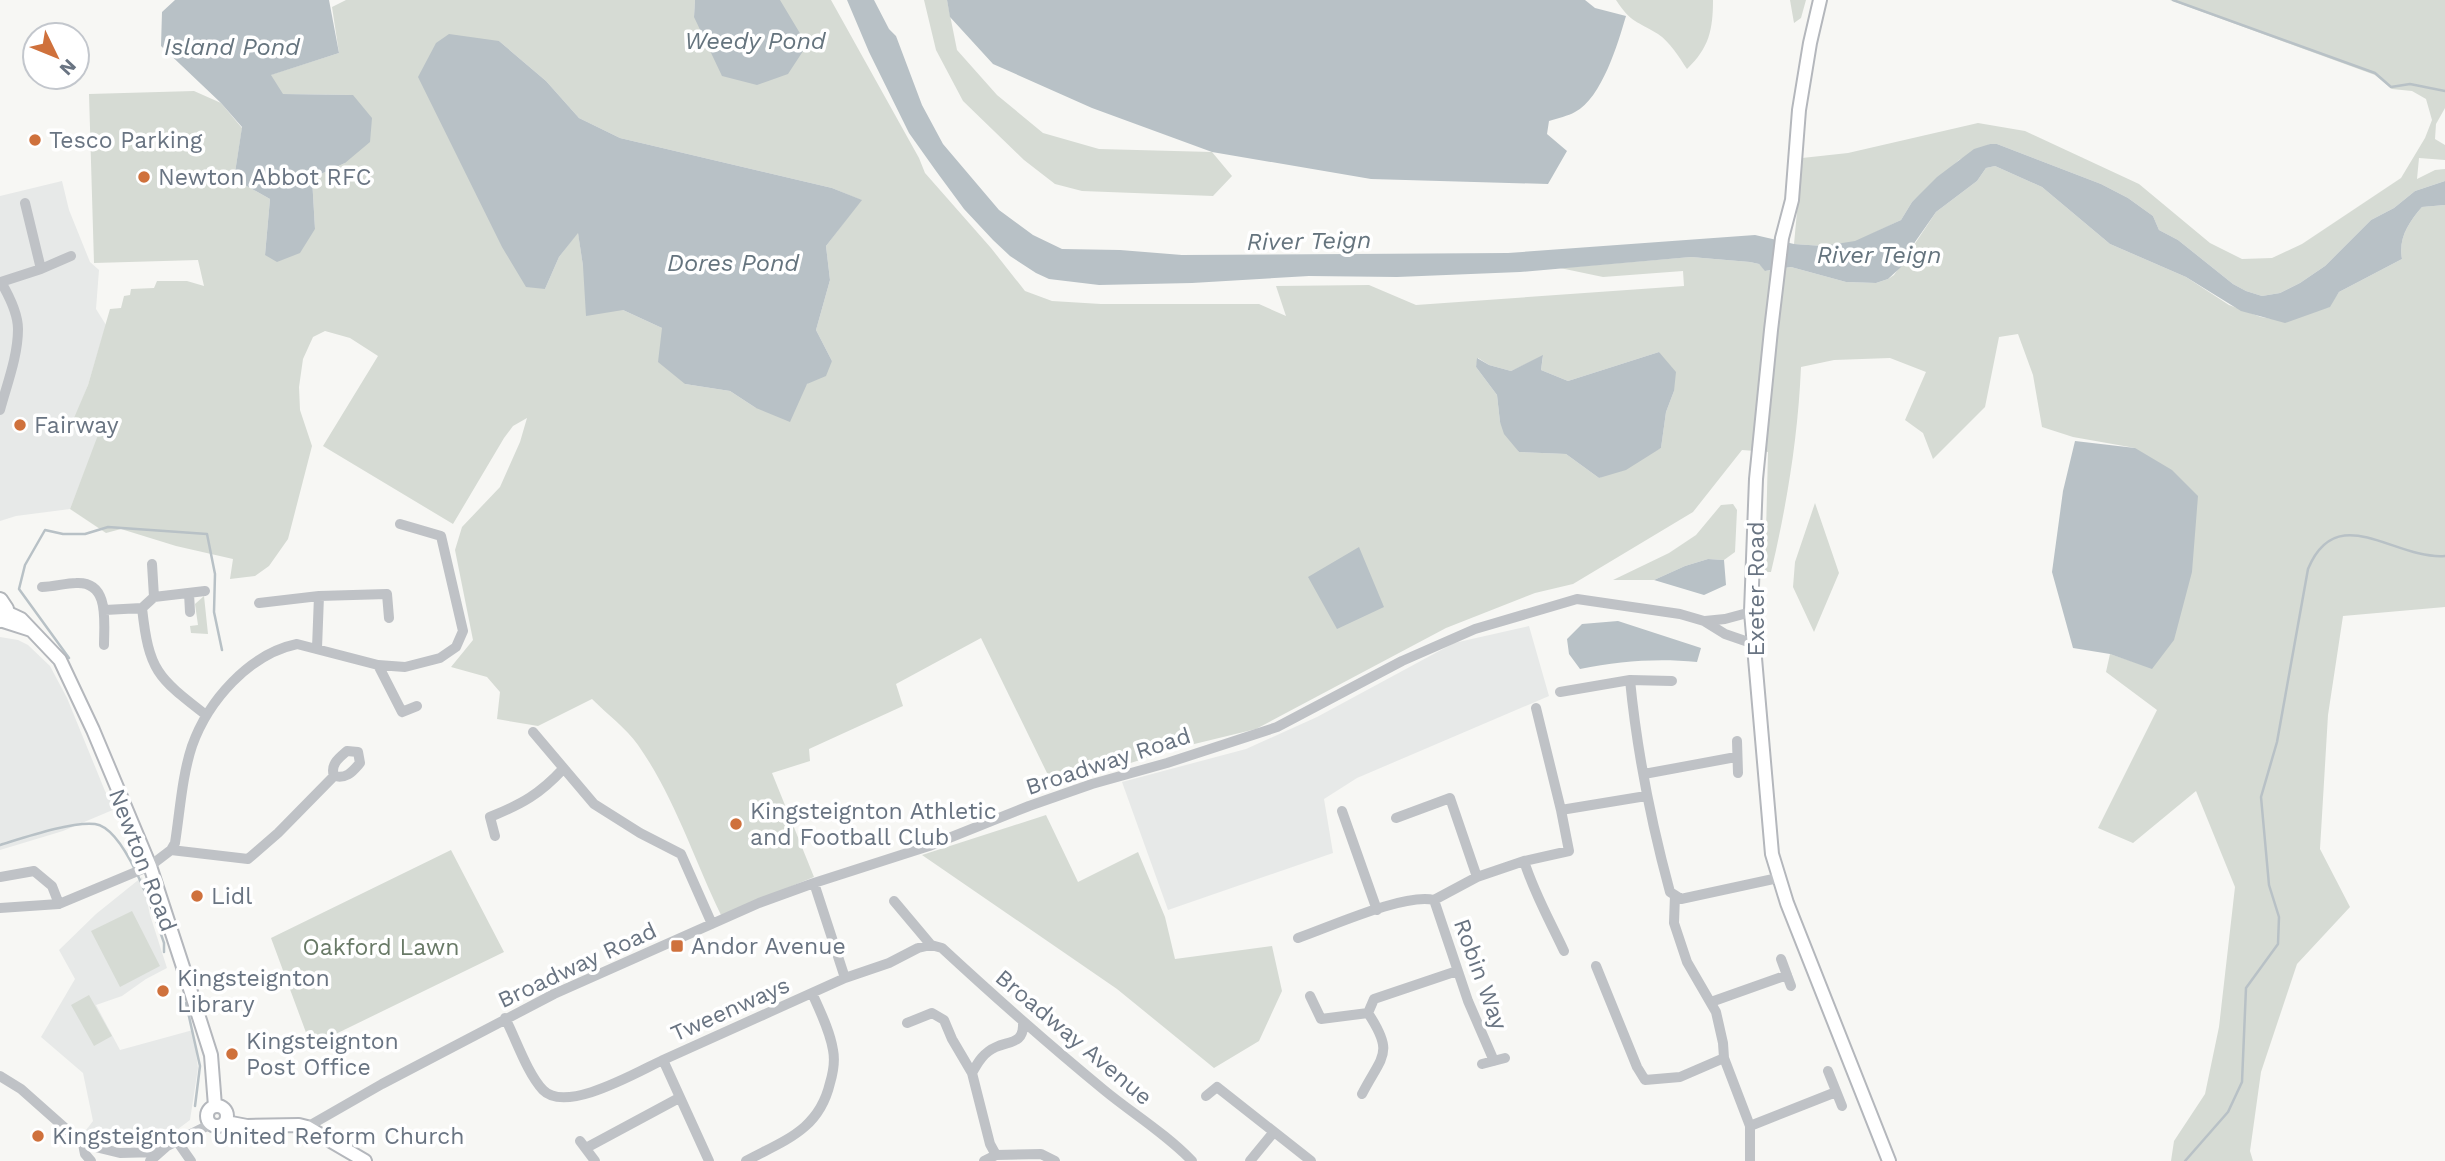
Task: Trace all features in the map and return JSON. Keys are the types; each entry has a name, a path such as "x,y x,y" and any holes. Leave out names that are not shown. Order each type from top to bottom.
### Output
{"street":[{"name":"Exeter Road","path":"1820,0 1799,110 1792,200 1782,238 1756,479 1751,612 1764,780 1772,853 1778,878 1889,1161"},
{"path":"25,203 41,269"},
{"path":"0,410 19,327 8,293 0,282 71,256"},
{"path":"0,908 59,904 145,868 171,850 175,843 191,748 206,715 234,680 260,659 284,647 297,644 377,666 405,667 440,658 456,648 463,631 441,536 400,524"},
{"path":"152,564 154,597"},
{"path":"42,587 75,583 89,584 96,589 105,610 104,645"},
{"path":"105,610 142,608 154,597 205,591"},
{"path":"189,593 190,612"},
{"path":"259,603 319,596 387,594 389,618"},
{"path":"317,648 319,596"},
{"name":"Broadway Road","path":"307,1127 505,1018 759,903 929,846 1091,784 1167,763 1277,727 1402,660 1467,632 1577,599 1680,614 1704,621 1725,634 1754,643"},
{"path":"142,608 146,640 155,667 170,687 206,715"},
{"name":"Newton Road","path":"2,611 21,618 53,650 68,672 145,868 209,1050 215,1106"},
{"name":"Broadway Road","path":"1704,621 1725,620 1751,612"},
{"path":"377,666 402,712 417,706"},
{"path":"1630,680 1636,743 1644,774 1646,796 1670,892 1681,899 1778,878"},
{"path":"1560,692 1630,680 1672,681"},
{"name":"Robin Way","path":"1377,910 1421,897 1434,900 1477,877 1524,861 1569,851 1536,708"},
{"path":"533,732 594,804 613,818 681,854 712,924"},
{"path":"1737,741 1738,773"},
{"path":"1644,774 1736,757"},
{"path":"495,836 490,817 523,803 546,788 563,769"},
{"path":"171,850 248,859 278,833 334,776"},
{"path":"1561,810 1646,796"},
{"path":"1396,818 1450,798 1477,877"},
{"path":"1298,938 1377,910 1342,811"},
{"path":"1524,861 1533,889 1564,951"},
{"path":"0,877 34,871 52,887 59,904"},
{"path":"814,883 845,978 931,945"},
{"path":"1675,895 1674,923 1687,962 1711,1002 1720,1028 1724,1058 1750,1126 1750,1161"},
{"name":"Robin Way","path":"1434,900 1457,971 1494,1061"},
{"name":"Broadway Avenue","path":"894,901 931,945 942,948 1024,1024 1108,1093 1174,1142 1192,1161"},
{"path":"1781,959 1791,986"},
{"path":"1596,966 1637,1067 1645,1080 1681,1077 1724,1058"},
{"path":"1368,1013 1374,999 1457,971"},
{"path":"1711,1002 1787,975"},
{"name":"Tweenways","path":"505,1018 537,1082 545,1092 556,1098 573,1098 845,978"},
{"name":"Tweenways","path":"746,1161 798,1133 817,1115 826,1101 834,1051 813,993"},
{"path":"1310,996 1321,1019 1368,1013"},
{"path":"907,1023 932,1013 944,1020 972,1073 990,1144 996,1155"},
{"path":"1362,1094 1385,1046 1368,1013"},
{"path":"972,1073 978,1060 987,1052 1016,1042 1021,1037 1024,1024"},
{"path":"1482,1064 1505,1058"},
{"path":"663,1060 709,1161"},
{"path":"1828,1071 1842,1107"},
{"path":"0,1076 21,1089 83,1144 120,1153 158,1153"},
{"path":"1206,1096 1217,1087 1311,1161"},
{"path":"1750,1126 1836,1092"},
{"path":"595,1161 583,1145 679,1098"},
{"path":"211,1124 207,1115 209,1109 215,1106 222,1107 226,1112 226,1122"},
{"path":"150,1161 177,1141 211,1124 220,1126 226,1122 247,1126 307,1127 365,1161"},
{"path":"1250,1161 1273,1133"},
{"path":"177,1141 191,1161"},
{"path":"83,1144 85,1154 91,1161"},
{"path":"984,1161 996,1155 1041,1154 1055,1161"}],"shaded area":[{"path":"62,181 69,210 90,262 99,270 96,309 106,325 75,418 102,427 70,509 16,516 0,521 0,196"},
{"path":"1529,626 1549,696 1357,778 1324,799 1333,853 1168,910 1122,782 1246,749 1317,717 1454,643"},
{"path":"0,637 28,645 50,666 67,698 115,809 63,831 0,850"},
{"path":"142,877 150,915 167,968 122,996 96,1005 120,1050 193,1030 198,1068 190,1120 160,1138 139,1144 102,1142 83,1134 93,1121 83,1073 41,1037 75,979 59,950 96,914"}],"green space":[{"path":"346,0 695,0 694,17 780,0 831,0 925,173 1025,291 1052,301 1101,304 1259,304 1286,316 1276,286 1369,285 1416,305 1684,286 1683,271 1603,277 1560,268 1691,257 1750,262 1759,264 1766,271 1791,267 1846,282 1876,283 1894,275 1936,212 1977,181 1986,168 1995,166 2042,187 2110,244 2186,277 2229,305 2261,317 2279,320 2329,307 2339,292 2402,259 2403,237 2417,213 2422,207 2445,205 2445,607 2343,616 2328,715 2320,849 2350,907 2297,964 2261,1072 2250,1151 2253,1161 2171,1161 2174,1141 2205,1094 2219,1027 2235,887 2196,791 2133,843 2098,828 2157,710 2106,672 2110,654 2152,668 2135,448 2073,437 2042,427 2033,375 2018,334 1999,337 1985,407 1933,459 1923,433 1905,420 1926,372 1890,358 1834,360 1801,367 1791,470 1771,572 1765,572 1768,452 1742,450 1693,512 1573,584 1535,593 1446,628 1256,729 1182,747 1050,788 1048,775 981,638 896,684 903,706 809,749 810,761 772,773 814,877 721,915 673,806 651,765 628,733 592,699 538,726 497,719 500,692 487,677 451,667 473,640 455,550 462,527 500,487 520,442 527,418 513,426 504,438 453,524 323,446 378,356 350,338 325,331 313,337 303,359 299,387 300,410 312,446 288,539 269,566 255,576 230,579 233,559 176,546 121,529 106,533 70,509 101,427 74,418 88,385 110,309 121,308 124,296 130,295 131,289 154,288 157,281 187,281 204,286 198,260 94,263 89,94 194,91 221,103 242,128 234,179 270,199 265,255 315,229 312,178 345,163 353,95 282,94 270,75 339,53 332,7","holes":["499,41 546,81 579,118 620,138 832,188 861,200 826,246 830,280 816,330 832,361 807,384 756,408 730,391 685,384 662,328 623,310 583,266 578,232 559,257 545,289","1659,352 1674,391 1666,412 1661,448 1599,478 1566,454 1519,452 1500,422 1497,395 1476,367 1478,358 1489,365 1511,371 1543,356 1541,370 1568,381"]},
{"path":"924,0 947,0 957,50 997,95 1043,133 1099,149 1212,152 1232,176 1213,196 1082,191 1055,184 1024,160 963,101 936,50"},
{"path":"1616,0 1713,0 1711,29 1705,46 1687,69 1666,41 1630,17"},
{"path":"1790,0 1806,0 1801,18 1794,23"},
{"path":"2170,0 2445,0 2445,108 2436,124 2435,139 2445,145 2445,160 2419,158 2417,179 2435,170 2445,169 2445,181 2415,191 2394,208 2371,220 2325,266 2300,283 2280,293 2262,296 2233,284 2178,240 2159,230 2153,216 2128,198 2101,184 1997,144 1990,144 1959,160 1912,202 1901,220 1855,242 1823,246 1794,244 1802,158 1848,153 1978,123 2025,131 2139,184 2210,243 2242,259 2272,258 2302,244 2401,178 2425,138 2432,120 2426,99 2412,91 2392,89 2375,75"},
{"path":"1815,503 1839,573 1814,632 1793,587 1795,562"},
{"path":"1733,504 1737,510 1735,552 1724,560 1708,559 1654,580 1613,580 1669,553 1696,535 1721,505"},
{"path":"204,596 208,634 191,633 190,626 198,625 195,604"},
{"path":"1046,815 1078,882 1138,852 1165,917 1175,959 1272,946 1282,991 1259,1041 1214,1068 1117,989 922,855"},
{"name":"Oakford Lawn","path":"451,850 504,952 311,1046 271,938"},
{"path":"132,911 160,966 120,987 91,931"},
{"path":"89,995 112,1036 94,1046 71,1005"}],"water":[{"name":"Island Pond","path":"175,0 329,0 339,53 271,75 283,94 353,95 372,118 370,142 345,163 312,178 315,229 300,253 277,262 265,255 270,199 234,179 242,127 221,103 161,46 162,12"},
{"name":"Weedy Pond","path":"695,0 780,0 807,45 788,74 757,85 722,76 694,17"},
{"name":"River Teign","path":"847,0 874,0 889,29 896,36 922,105 943,144 999,210 1033,235 1062,249 1182,255 1508,253 1755,235 1794,244 1823,246 1855,241 1901,220 1912,202 1937,177 1974,149 1997,144 2101,184 2128,198 2153,216 2159,230 2178,240 2233,284 2262,296 2280,293 2325,266 2371,220 2394,208 2415,191 2445,181 2445,205 2422,207 2417,213 2403,237 2402,259 2339,292 2330,307 2285,323 2241,311 2186,277 2110,244 2042,187 1995,166 1986,168 1977,181 1936,212 1901,267 1888,279 1876,283 1846,282 1791,267 1765,271 1759,264 1750,262 1691,257 1520,272 1397,277 1309,276 1099,285 1049,279 1010,256 993,240 964,209 936,171 909,133"},
{"path":"947,0 1585,0 1595,8 1626,16 1608,69 1593,95 1575,112 1549,121 1547,134 1567,151 1548,184 1371,179 1212,152 1092,108 993,64 950,17"},
{"name":"Dores Pond","path":"449,34 499,41 546,81 579,118 620,138 832,188 862,200 826,246 830,280 816,330 832,361 826,376 807,384 790,422 756,408 730,391 685,384 658,362 662,328 623,310 586,316 578,233 559,257 545,289 526,287 502,247 418,77 436,43"},
{"path":"1659,352 1676,372 1661,448 1626,470 1599,478 1566,454 1519,452 1504,434 1497,395 1476,367 1477,358 1489,365 1511,371 1543,355 1541,370 1568,381"},
{"path":"2075,441 2135,448 2172,470 2198,496 2192,572 2174,640 2152,669 2110,654 2073,648 2052,572 2063,491"},
{"path":"1359,547 1384,607 1337,629 1308,577"},
{"path":"1708,559 1724,560 1726,585 1704,595 1654,580 1685,566"},
{"path":"1618,621 1701,648 1697,662 1638,661 1580,669 1569,654 1567,639 1582,624"}],"waterway":[{"path":"2173,0 2375,73 2391,87 2410,84 2445,91"},
{"path":"69,658 19,589 25,565 45,530 63,534 85,534 108,527 207,534 215,574 214,612 222,650"},
{"path":"2185,1161 2228,1112 2242,1082 2246,988 2278,944 2279,917 2269,885 2261,797 2277,742 2308,569 2320,549 2334,538 2351,535 2426,555 2445,556"},
{"path":"0,845 74,825 95,824 106,829 118,841 138,875 164,943 164,952"},
{"path":"186,1003 200,1066 195,1106"}],"place":[{"name":"Tesco Parking","path":"35,140"},
{"name":"Newton Abbot RFC","path":"144,177"},
{"name":"Fairway","path":"20,425"},
{"name":"Kingsteignton Athletic and Football Club","path":"736,824"},
{"name":"Lidl","path":"197,896"},
{"name":"Andor Avenue","path":"677,946"},
{"name":"Kingsteignton Library","path":"163,991"},
{"name":"Kingsteignton Post Office","path":"232,1054"},
{"name":"Kingsteignton United Reform Church","path":"38,1136"}]}
